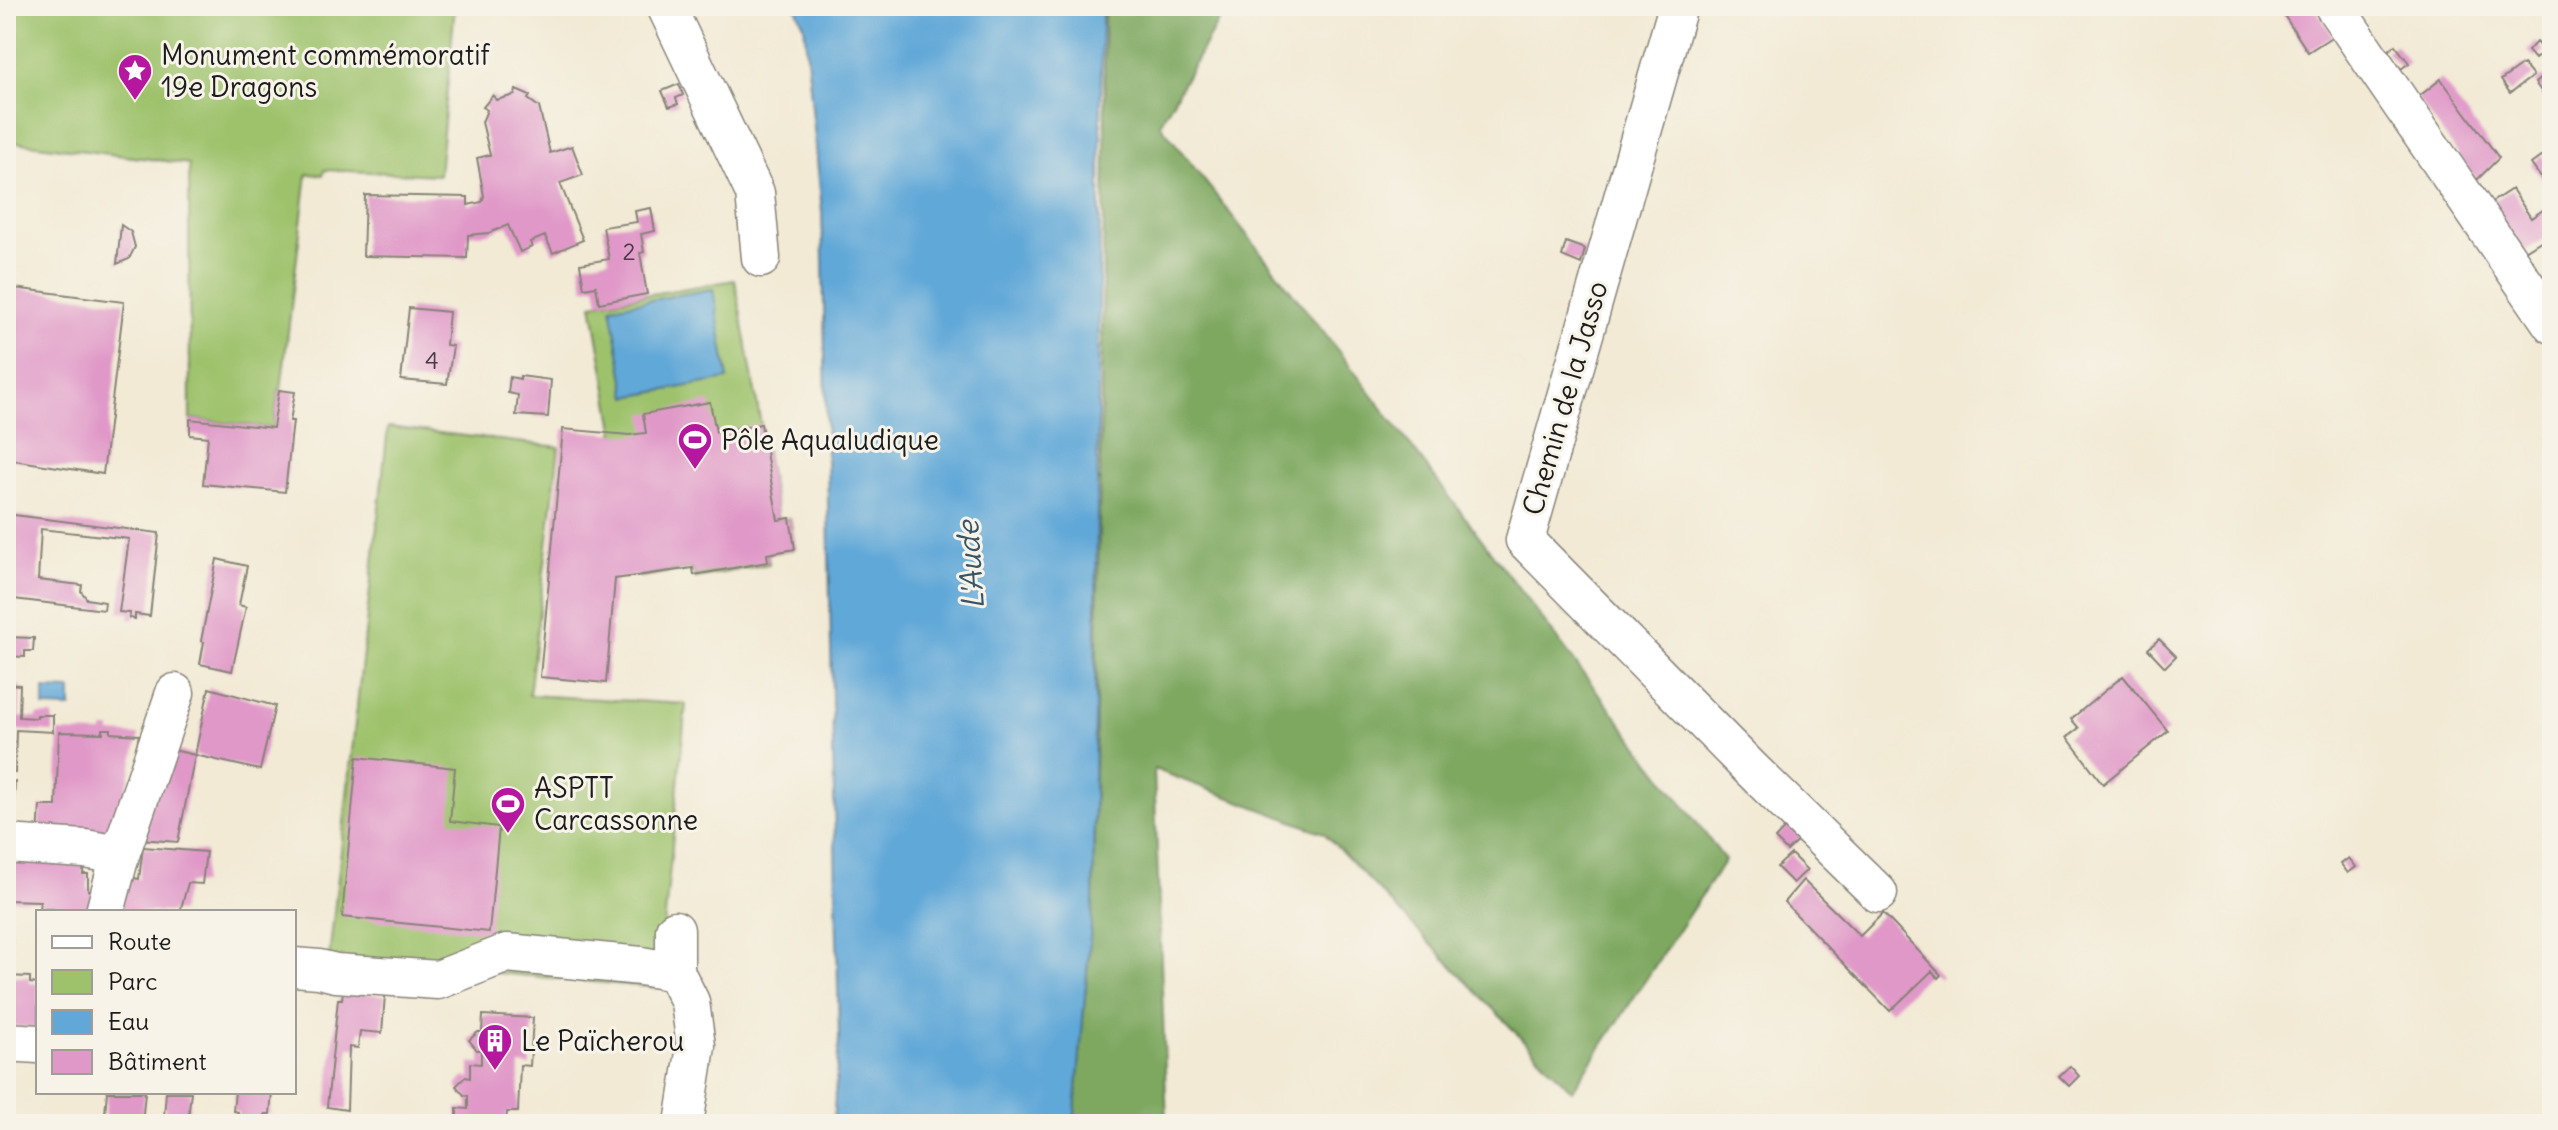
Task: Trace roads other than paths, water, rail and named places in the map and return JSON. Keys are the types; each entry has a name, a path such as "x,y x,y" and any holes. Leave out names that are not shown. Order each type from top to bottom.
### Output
{"street":[{"path":"666,6 755,193 761,258"},
{"name":"Chemin de la Jasso","path":"1678,6 1525,540 1878,893"},
{"path":"2334,6 2552,324"},
{"path":"106,910 120,855 175,693"},
{"path":"6,844 85,849 120,855"},
{"path":"675,930 675,972 690,1002 696,1046 684,1124"},
{"path":"296,967 438,980 507,953 675,972"},
{"path":"6,1042 36,1044"}],"water":[{"name":"L'Aude","path":"795,6 1102,6 1093,903 1074,1124 833,1124 839,1038 822,212 804,25"},
{"path":"713,289 728,379 627,397 611,307"},
{"path":"44,689 71,690 71,708 44,707"}],"place":[{"name":"Monument commémoratif 19e Dragons","path":"135,102"},
{"name":"Pôle Aqualudique","path":"695,471"},
{"name":"ASPTT Carcassonne","path":"508,835"},
{"name":"Le Païcherou","path":"495,1072"}]}
